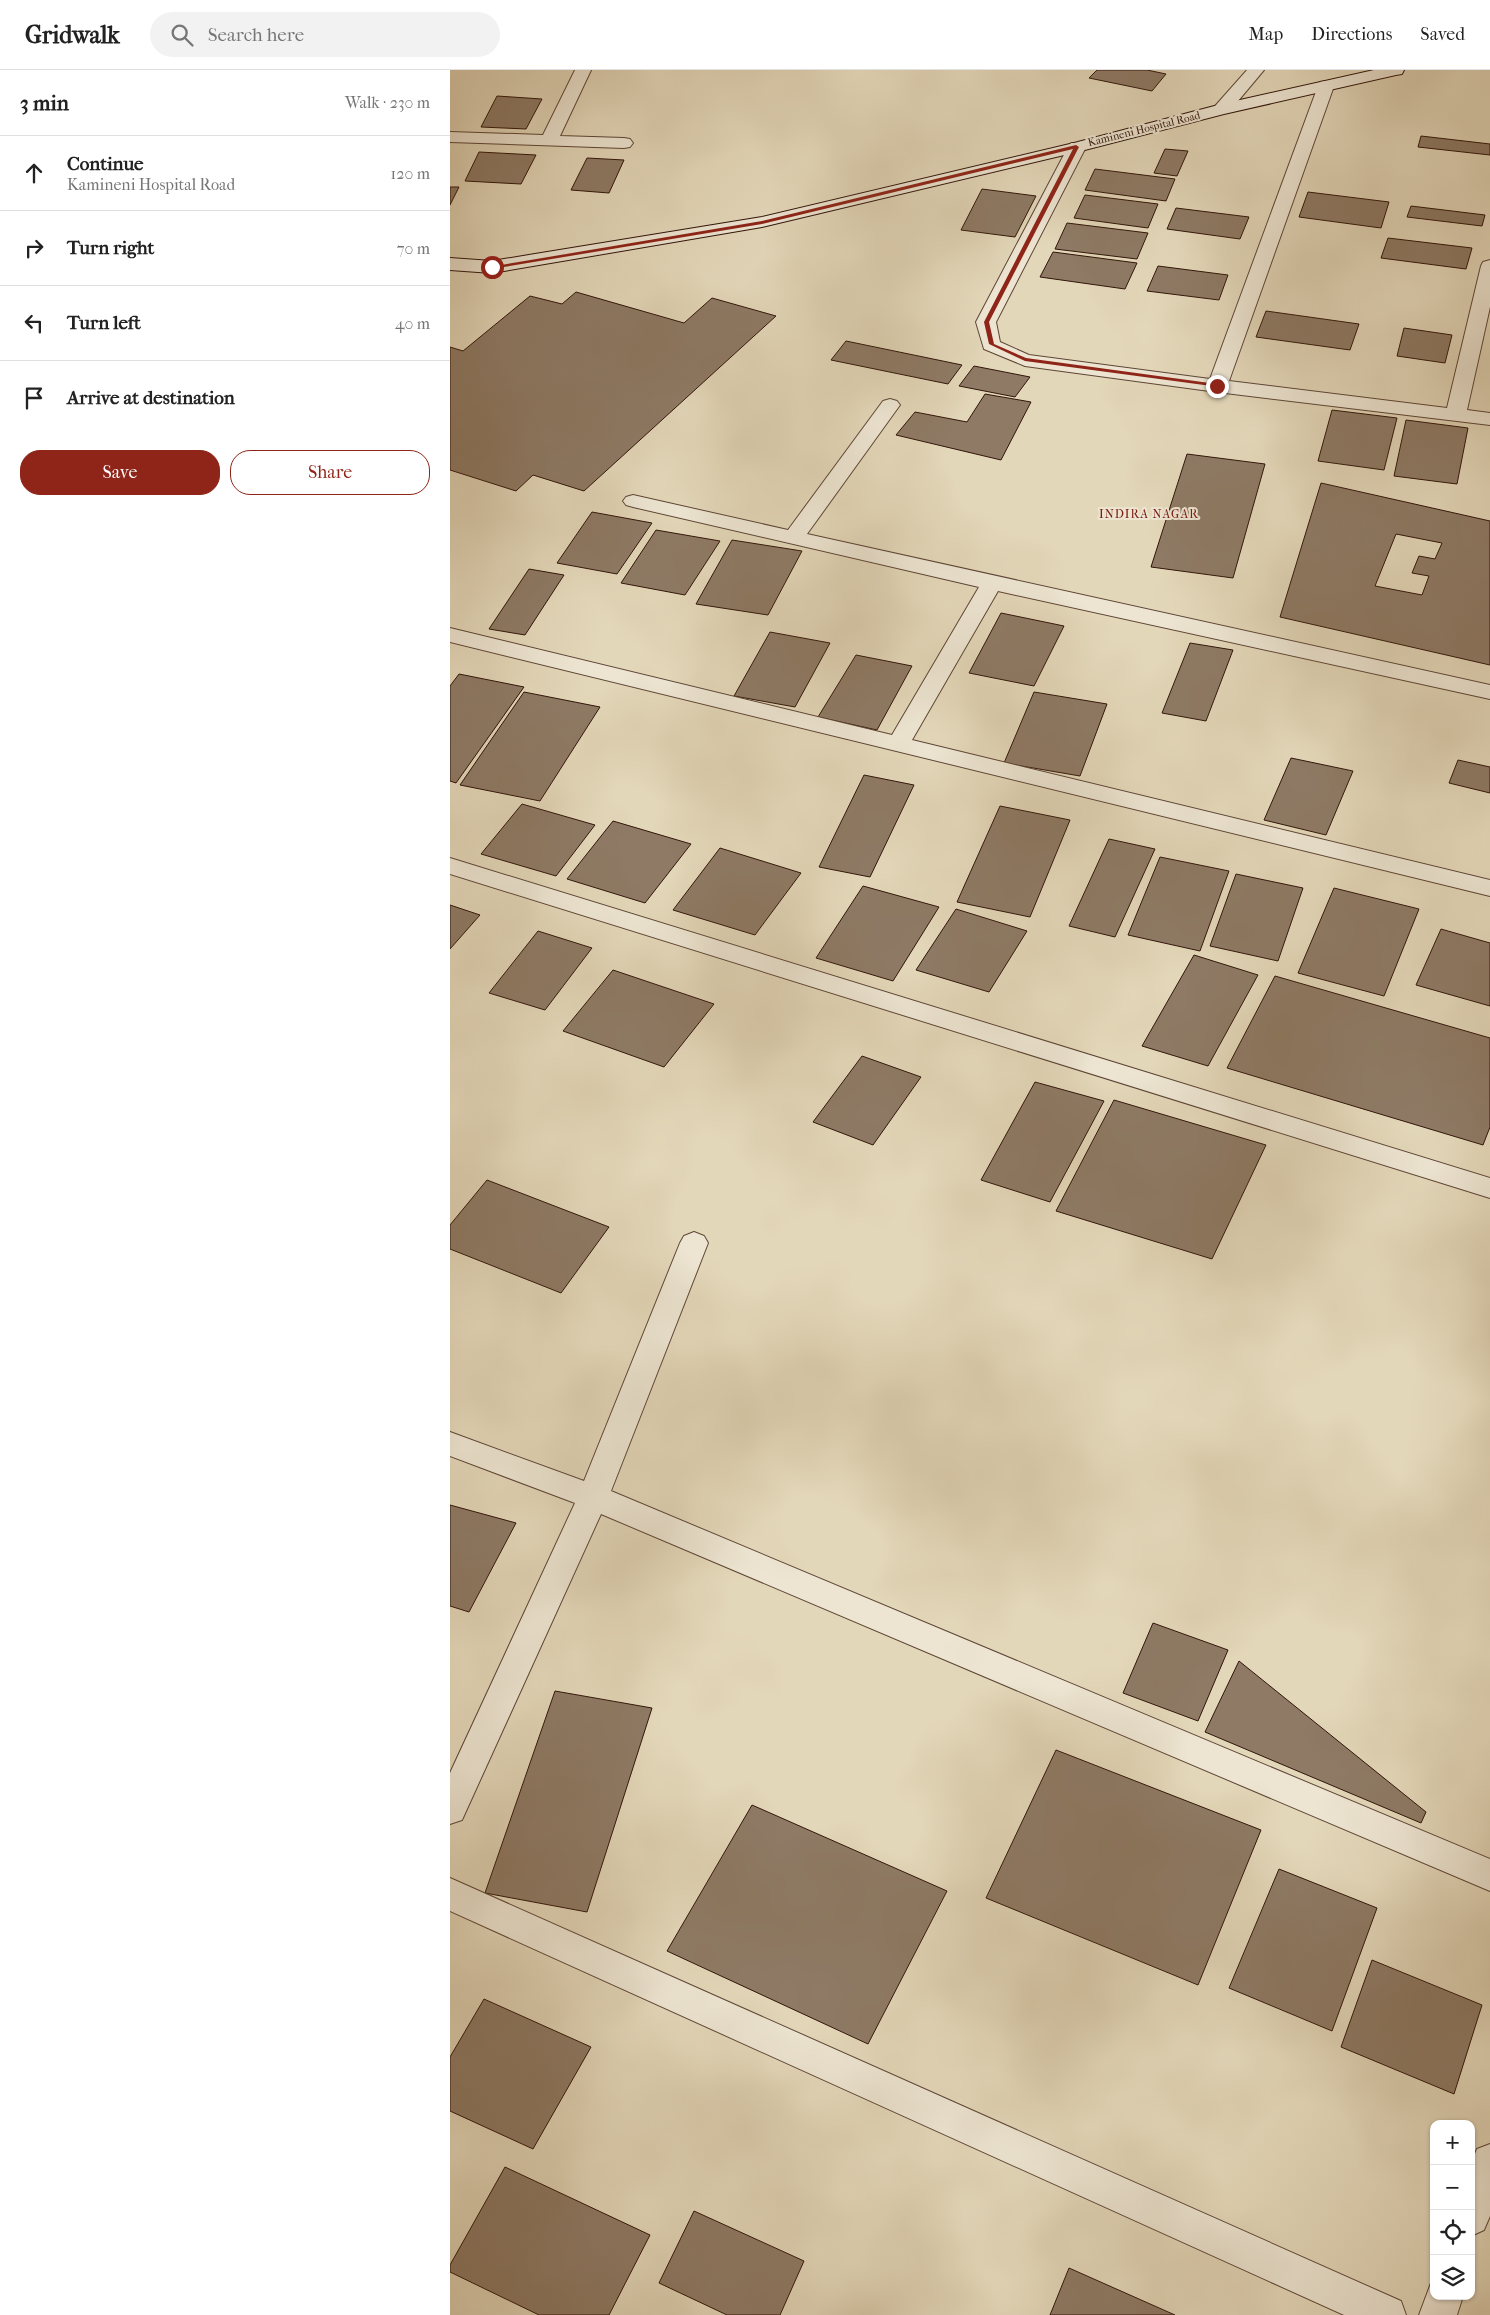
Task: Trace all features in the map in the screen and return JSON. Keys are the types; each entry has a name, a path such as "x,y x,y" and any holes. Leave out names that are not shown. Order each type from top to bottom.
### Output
{"street":[{"path":"548,140 583,70"},
{"path":"1222,109 1256,70"},
{"name":"Kamineni Hospital Road","path":"450,264 492,267 762,222 1076,147 1222,109 1396,70"},
{"path":"1217,386 1326,86"},
{"path":"450,137 624,143"},
{"path":"1076,147 986,322 991,344 1025,360 1217,386 1490,419"},
{"path":"1456,414 1490,266"},
{"path":"794,537 890,405"},
{"path":"633,500 992,583 1490,692"},
{"path":"898,744 992,583"},
{"path":"450,635 1490,888"},
{"path":"450,866 1490,1188"},
{"path":"450,1809 593,1497 694,1243"},
{"path":"450,1444 593,1497 1490,1875"},
{"path":"452,1900 1387,2315"},
{"path":"1473,2210 1490,2162"},
{"path":"1438,2315 1443,2300"}],"building":[{"path":"1097,70 1147,70 1166,74 1152,91 1089,78"},
{"path":"497,96 542,99 526,129 481,127"},
{"path":"1421,136 1490,144 1490,155 1418,147"},
{"path":"1165,149 1188,151 1177,176 1154,173"},
{"path":"479,152 536,155 521,184 465,181"},
{"path":"587,158 624,160 609,193 571,190"},
{"path":"1095,169 1175,179 1166,201 1085,190"},
{"path":"450,187 459,187 450,205"},
{"path":"982,189 1036,196 1015,237 961,230"},
{"path":"1308,192 1389,202 1381,228 1299,217"},
{"path":"1085,195 1158,204 1148,228 1074,218"},
{"path":"1411,206 1485,215 1482,226 1407,217"},
{"path":"1176,208 1249,217 1240,239 1167,229"},
{"path":"1067,223 1148,233 1137,259 1055,249"},
{"path":"1388,238 1472,248 1466,269 1381,258"},
{"path":"1053,252 1137,263 1125,289 1040,277"},
{"path":"1158,266 1228,275 1219,300 1147,291"},
{"path":"576,292 684,323 712,298 776,316 584,491 533,475 516,491 450,470 450,347 463,351 530,296 562,304"},
{"path":"1266,311 1359,324 1350,350 1256,337"},
{"path":"1404,328 1452,335 1445,363 1397,356"},
{"path":"846,341 962,365 948,384 831,360"},
{"path":"974,366 1030,377 1015,397 959,386"},
{"path":"985,394 1031,402 1001,460 896,435 915,412 967,422"},
{"path":"1332,410 1397,418 1384,470 1318,461"},
{"path":"1406,420 1468,428 1457,484 1394,476"},
{"path":"1187,454 1265,464 1233,578 1151,567"},
{"path":"1321,483 1490,521 1490,665 1280,617","holes":["1396,534 1442,543 1435,559 1419,556 1412,573 1429,576 1422,595 1375,586"]},
{"path":"592,512 652,523 617,574 557,563"},
{"path":"656,530 720,541 685,595 621,583"},
{"path":"732,540 802,551 768,615 696,604"},
{"path":"529,569 564,575 525,635 489,629"},
{"path":"1001,613 1064,626 1034,686 969,673"},
{"path":"770,632 830,643 795,707 734,696"},
{"path":"1190,643 1233,650 1206,721 1162,713"},
{"path":"856,655 912,666 877,730 818,717"},
{"path":"459,674 524,687 456,783 450,781 450,686"},
{"path":"524,692 600,707 540,801 460,785"},
{"path":"1034,692 1107,704 1080,776 1004,763"},
{"path":"1291,758 1353,771 1326,835 1264,820"},
{"path":"1458,760 1490,767 1490,793 1449,783"},
{"path":"864,775 914,785 870,877 819,867"},
{"path":"522,804 595,825 556,876 481,854"},
{"path":"1000,806 1070,820 1030,917 957,902"},
{"path":"613,821 691,844 645,903 567,879"},
{"path":"1109,839 1155,849 1115,937 1069,926"},
{"path":"720,848 801,873 755,935 673,910"},
{"path":"1160,857 1229,871 1200,951 1128,935"},
{"path":"1236,874 1303,888 1278,961 1210,946"},
{"path":"863,886 939,907 893,981 816,958"},
{"path":"1334,888 1419,909 1384,996 1298,973"},
{"path":"450,905 480,915 450,949"},
{"path":"956,909 1027,931 989,992 916,970"},
{"path":"1441,929 1490,943 1490,1006 1416,985"},
{"path":"538,931 592,948 545,1010 489,993"},
{"path":"1194,955 1258,975 1208,1066 1142,1046"},
{"path":"613,970 714,1004 664,1067 563,1031"},
{"path":"1275,976 1490,1038 1490,1127 1483,1145 1227,1068"},
{"path":"862,1056 921,1077 873,1145 813,1122"},
{"path":"1035,1082 1104,1101 1050,1202 981,1180"},
{"path":"1114,1100 1266,1145 1212,1259 1056,1211"},
{"path":"487,1180 609,1227 561,1293 450,1249 450,1225"},
{"path":"450,1505 516,1523 469,1612 450,1606"},
{"path":"1153,1623 1228,1650 1198,1721 1123,1693"},
{"path":"1239,1661 1426,1812 1421,1823 1205,1732"},
{"path":"555,1691 652,1708 587,1912 485,1893"},
{"path":"1056,1750 1261,1830 1198,1985 986,1898"},
{"path":"752,1805 947,1891 868,2044 667,1951"},
{"path":"1279,1869 1377,1908 1332,2031 1229,1988"},
{"path":"1372,1960 1482,2005 1454,2094 1341,2047"},
{"path":"484,1999 591,2047 533,2149 450,2111 450,2057"},
{"path":"505,2167 650,2235 609,2315 539,2315 450,2272 450,2265"},
{"path":"694,2211 804,2261 780,2315 727,2315 659,2283"},
{"path":"1069,2268 1175,2315 1050,2315"}],"district":[{"name":"INDIRA NAGAR","path":"1149,514"}],"route":[{"path":"492,267 762,222 1076,147 986,322 991,344 1025,360 1217,386"}]}
